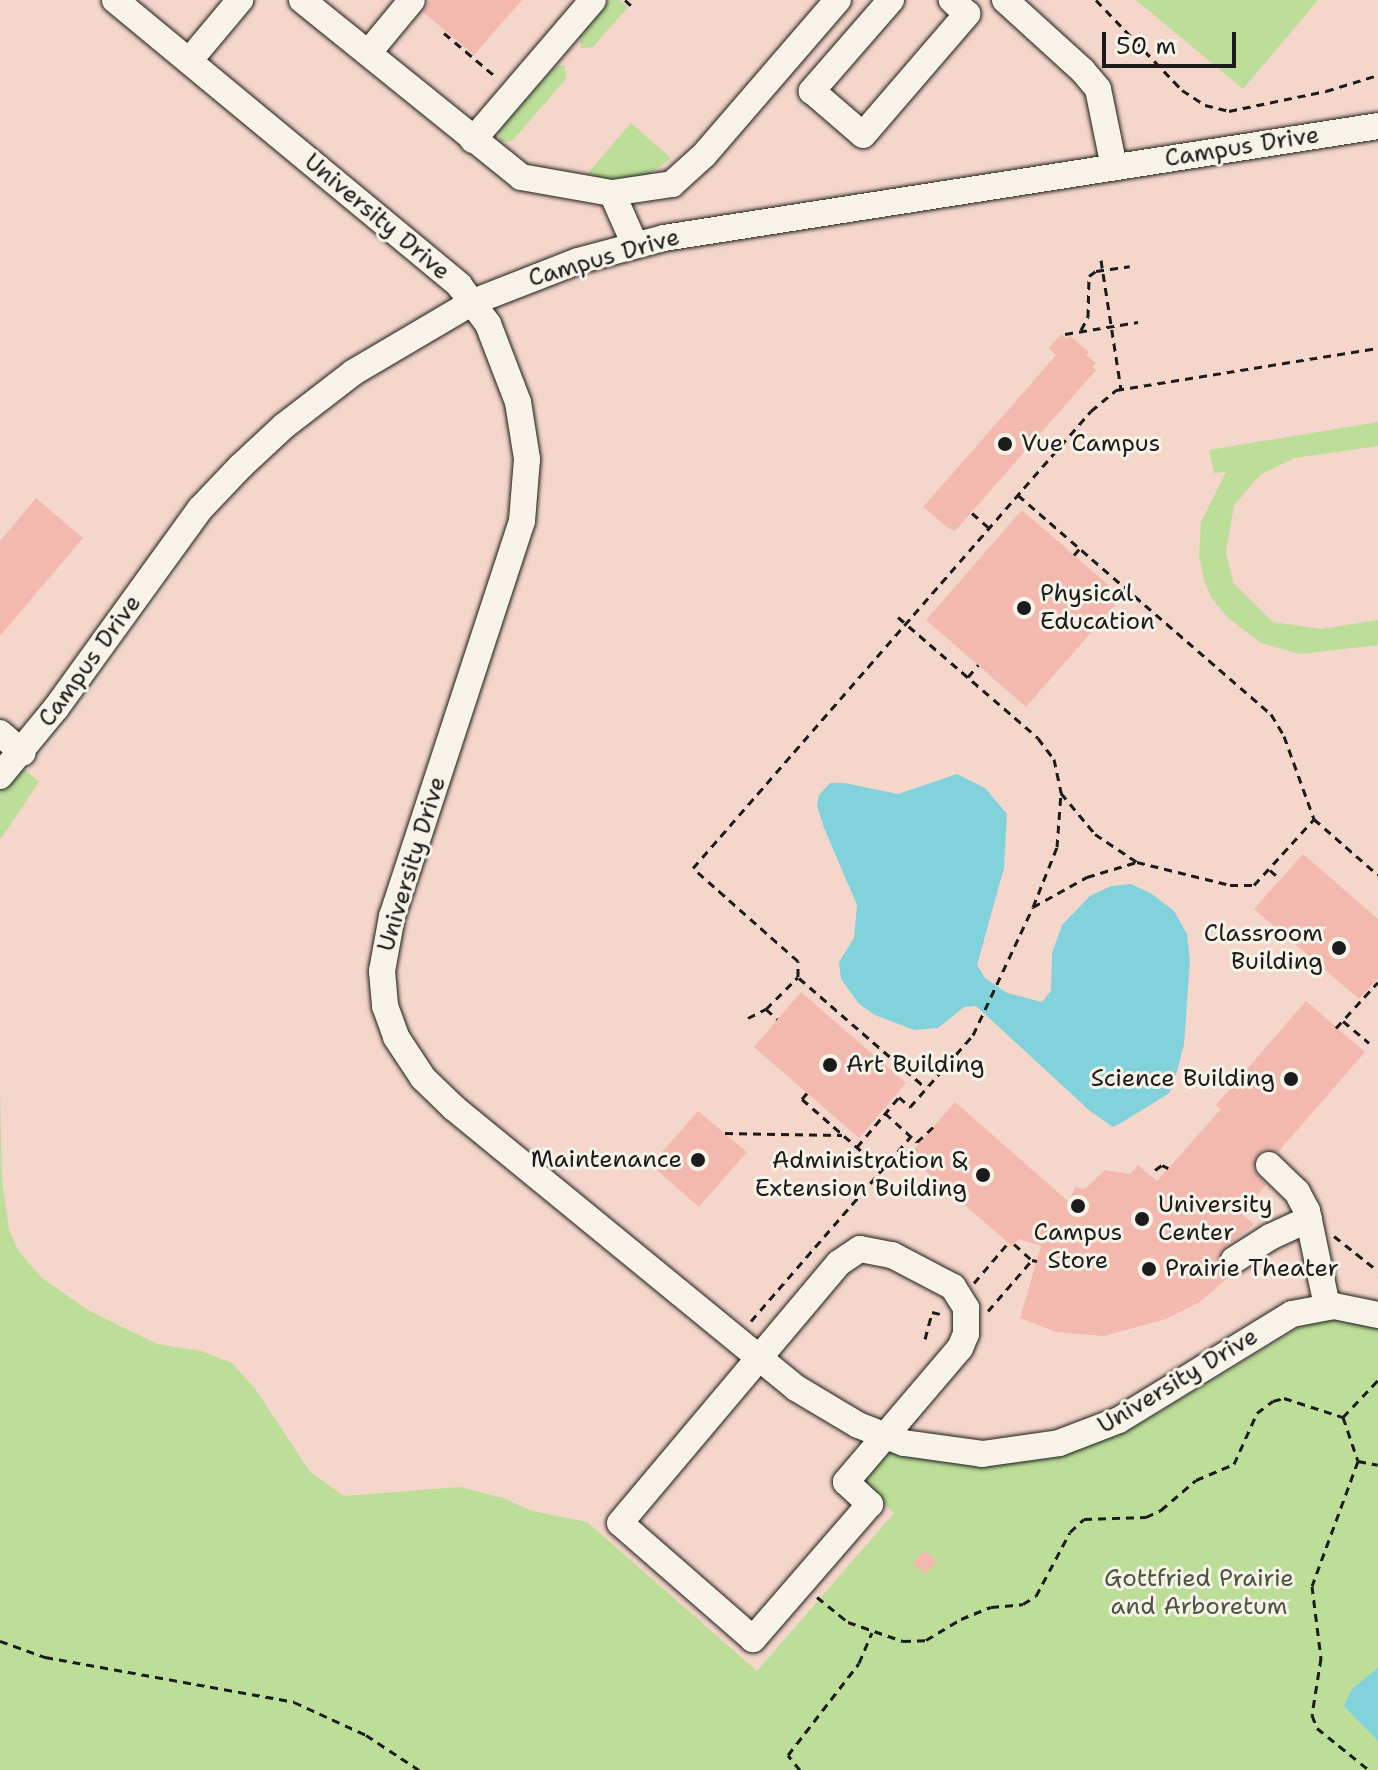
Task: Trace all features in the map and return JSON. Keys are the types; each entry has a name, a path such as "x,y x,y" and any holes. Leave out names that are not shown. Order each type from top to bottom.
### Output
{"street":[{"name":"University Drive","path":"115,0 441,269 473,302 488,324 518,402 528,484 514,551 392,916 382,971 385,1006 396,1037 412,1065 445,1099 759,1359 835,1414 884,1436 939,1450 982,1454 1024,1451 1073,1440 1119,1420 1286,1316 1327,1306 1355,1308 1378,1315"},
{"path":"189,61 240,0"},
{"path":"302,0 521,177 612,193 672,184 704,155 838,0"},
{"path":"369,52 412,0"},
{"path":"473,140 593,0"},
{"path":"891,0 812,91 863,135 967,14 952,0"},
{"path":"1005,0 1083,71 1098,89 1114,167"},
{"path":"808,36 837,62"},
{"name":"Campus Drive","path":"0,776 23,753 200,509 241,466 284,426 354,372 473,302 536,275 635,245 1378,126"},
{"path":"612,193 635,245"},
{"path":"0,733 23,753"},
{"path":"1269,1165 1297,1192 1309,1219 1327,1306"},
{"path":"1234,1260 1270,1237 1309,1219"},
{"path":"860,1249 879,1250 942,1278 960,1296 968,1322 964,1342 884,1436 846,1482 870,1504 753,1639 620,1523 851,1253 860,1249"}],"path":[{"path":"625,0 634,8"},
{"path":"1096,0 1182,90 1205,105 1229,111 1326,91 1378,75"},
{"path":"444,33 514,92"},
{"path":"1101,260 1121,389"},
{"path":"1081,330 1088,317 1088,278 1102,270 1130,266"},
{"path":"1065,334 1138,322"},
{"path":"748,1018 766,1009 798,977 799,968 793,955 693,868 1091,411 1121,389 1378,348"},
{"path":"1018,495 1271,714 1284,736 1314,819 1378,875"},
{"path":"972,513 989,528"},
{"path":"1074,555 1081,547"},
{"path":"857,1147 899,1097 910,1107 973,1035 1033,907 1057,847 1061,793 1054,759 1038,738 898,617"},
{"path":"967,678 978,665"},
{"path":"1061,793 1095,834 1137,862 1230,885 1254,885 1314,819"},
{"path":"1033,907 1087,877 1137,862"},
{"path":"1270,870 1280,879"},
{"path":"798,977 926,1088"},
{"path":"1336,1028 1378,982"},
{"path":"766,1009 777,1019"},
{"path":"1343,1021 1369,1043"},
{"path":"807,1093 802,1099 882,1169"},
{"path":"885,1113 917,1142 933,1127"},
{"path":"725,1133 842,1135"},
{"path":"736,1338 911,1136"},
{"path":"1155,1170 1162,1165 1168,1168"},
{"path":"832,1227 837,1232"},
{"path":"965,1282 970,1288 1008,1243"},
{"path":"980,1320 1034,1261 1014,1244"},
{"path":"1343,1417 1378,1380"},
{"path":"799,1585 848,1622 903,1641 926,1640 961,1619 991,1607 1023,1604 1036,1596 1070,1532 1084,1519 1146,1517 1161,1510 1196,1480 1234,1464 1257,1413 1273,1401 1284,1398 1343,1417"},
{"path":"1343,1417 1358,1461 1312,1586 1321,1658 1312,1715 1317,1728 1369,1770"},
{"path":"1358,1461 1378,1465"},
{"path":"800,1770 788,1755 859,1663 873,1632"},
{"path":"0,1641 45,1657 294,1702 366,1735 419,1770"}],"shaded area":[{"path":"0,0 1378,0 1378,1770 0,1770 0,749 27,771 63,730 189,555 175,544 23,753 0,733"}],"green space":[{"path":"610,0 619,0 628,7 593,47 581,48 580,35"},
{"path":"1136,0 1318,0 1243,89"},
{"path":"557,65 565,66 566,79 512,141 500,142 499,130"},
{"path":"631,123 671,158 645,178 623,183 587,174"},
{"path":"1378,422 1378,446 1294,458 1261,474 1234,505 1226,553 1234,584 1273,622 1321,629 1378,620 1378,645 1300,654 1261,643 1227,617 1211,597 1204,580 1199,556 1201,522 1226,472 1214,473 1209,450"},
{"path":"0,749 39,782 0,840"},
{"name":"Gottfried Prairie and Arboretum","path":"0,1090 2,1179 9,1230 19,1252 42,1278 88,1310 157,1344 201,1351 232,1363 256,1390 310,1472 344,1496 460,1487 503,1498 532,1511 587,1522 757,1671 894,1513 859,1482 886,1449 1076,1449 1105,1440 1150,1418 1310,1321 1332,1316 1378,1325 1378,1770 0,1770"}],"water":[{"path":"957,774 985,788 1007,814 1004,868 977,965 985,978 1007,993 1042,1002 1051,991 1052,953 1062,925 1090,896 1111,886 1131,884 1152,894 1174,911 1187,934 1190,961 1184,1044 1173,1087 1168,1094 1113,1127 1090,1111 976,1006 964,1007 938,1028 914,1030 875,1015 859,1004 841,979 839,962 854,938 857,905 824,828 817,806 819,795 830,783 898,794"},
{"path":"1378,1668 1378,1741 1344,1706 1352,1689"}],"building":[{"path":"430,0 522,0 474,55 423,12"},
{"name":"Vue Campus","path":"1061,334 1067,339 1070,336 1089,352 1086,355 1096,363 1092,367 1096,370 955,531 948,528 923,507 1056,355 1049,348"},
{"path":"36,498 83,538 0,636 0,541"},
{"name":"Physical Education","path":"1022,510 1122,597 1026,707 926,620"},
{"name":"Classroom Building","path":"1303,854 1378,919 1378,978 1359,999 1254,909"},
{"name":"Art Building","path":"801,992 906,1083 859,1138 754,1047"},
{"name":"University Center","path":"1306,1001 1365,1052 1278,1152 1265,1150 1257,1155 1254,1170 1266,1185 1241,1213 1254,1224 1225,1247 1218,1260 1221,1269 1231,1275 1200,1302 1166,1319 1104,1336 1056,1332 1020,1318 1041,1246 1019,1239 1012,1246 908,1156 955,1102 1069,1202 1075,1187 1085,1189 1105,1170 1130,1174 1138,1165 1157,1181 1221,1109 1216,1105"},
{"name":"Maintenance","path":"698,1111 747,1152 699,1207 651,1165"},
{"path":"924,1550 937,1561 926,1574 913,1564"}],"place":[{"name":"Vue Campus","path":"1005,444"},
{"name":"Physical Education","path":"1024,608"},
{"name":"Classroom Building","path":"1339,948"},
{"name":"Art Building","path":"830,1065"},
{"name":"Science Building","path":"1291,1079"},
{"name":"Maintenance","path":"698,1160"},
{"name":"Administration & Extension Building","path":"983,1175"},
{"name":"Campus Store","path":"1078,1206"},
{"name":"University Center","path":"1142,1219"},
{"name":"Prairie Theater","path":"1149,1269"}]}
